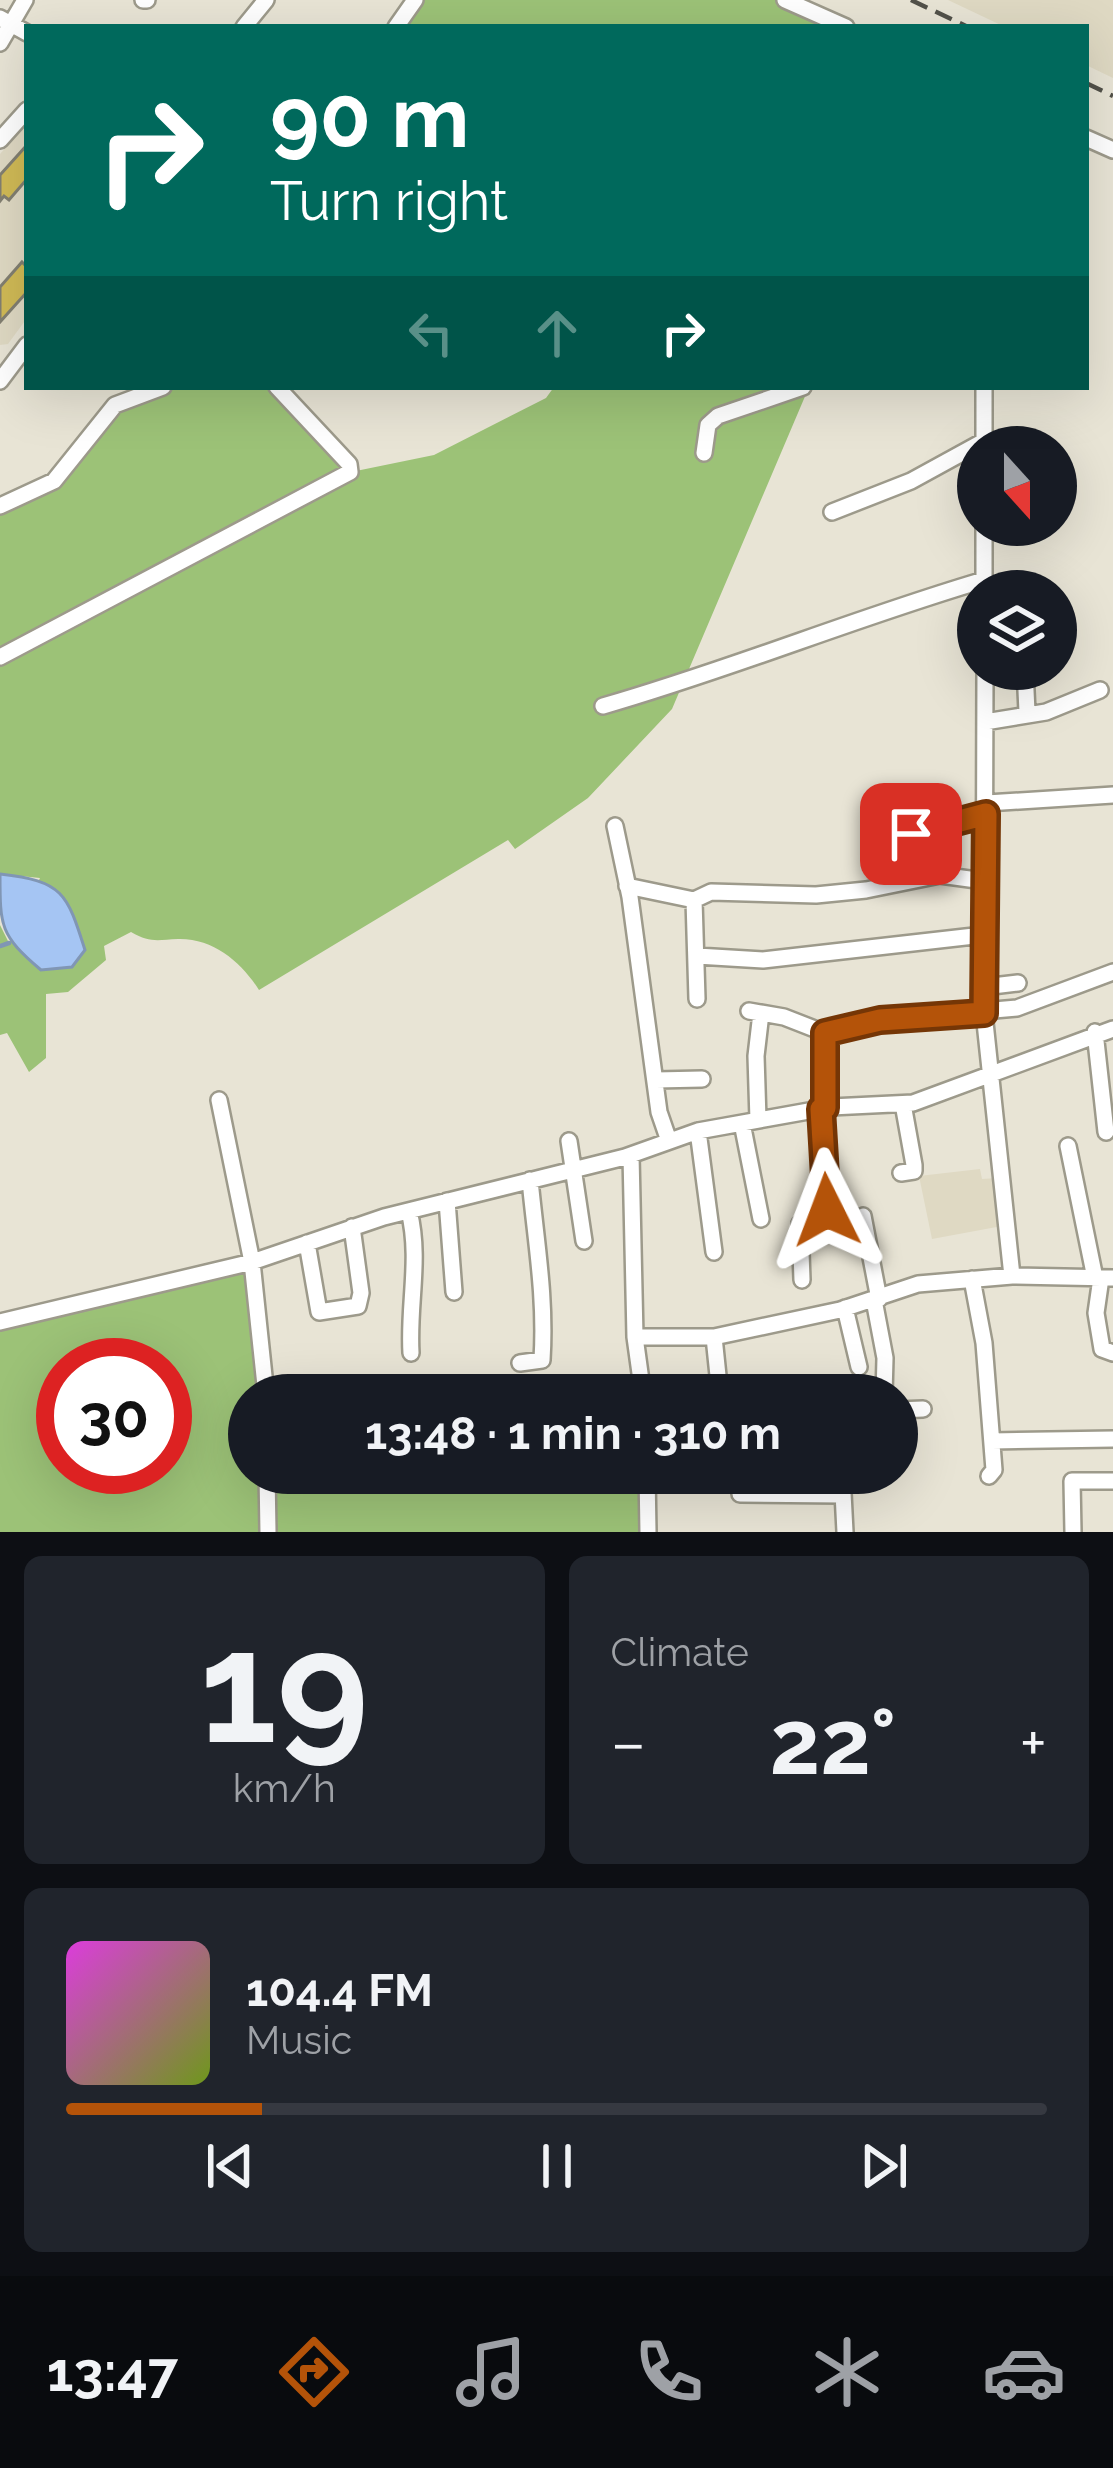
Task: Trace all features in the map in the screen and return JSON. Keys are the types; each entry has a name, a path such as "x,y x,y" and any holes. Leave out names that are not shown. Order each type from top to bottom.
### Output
{"street":[{"path":"0,43 25,0"},
{"path":"246,24 266,0"},
{"path":"785,0 839,24"},
{"path":"0,140 24,113"},
{"path":"2,376 24,350"},
{"path":"0,506 54,482 115,405 155,390"},
{"path":"0,633 5,653 350,472 349,464 281,390"},
{"path":"704,453 708,425 718,416 794,390"},
{"path":"984,390 984,426"},
{"path":"832,512 957,458"},
{"path":"603,706 792,646 862,616 957,592"},
{"path":"985,690 984,1013 1012,1276"},
{"path":"1026,690 1027,712"},
{"path":"985,722 1046,712 1100,690"},
{"path":"911,834 987,809 1113,795"},
{"path":"615,826 658,1112 669,1141"},
{"path":"627,886 694,900 711,892 832,893 940,874 984,881"},
{"path":"694,900 697,999"},
{"path":"697,956 763,960 983,935"},
{"path":"761,1219 750,1122 755,1012 825,1033 880,1020 984,1013 1049,998 1113,972"},
{"path":"984,987 1018,983"},
{"path":"0,1322 251,1262 409,1211 631,1155 698,1131 823,1108 903,1103 994,1076 1113,1028"},
{"path":"1095,1032 1106,1132"},
{"path":"802,1280 800,1224 826,1215 827,1210 825,1033"},
{"path":"656,1080 702,1079"},
{"path":"220,1100 251,1262 264,1374"},
{"path":"901,1173 914,1171 903,1103"},
{"path":"698,1131 714,1252"},
{"path":"569,1141 577,1169 584,1241"},
{"path":"1068,1146 1103,1278 1096,1313 1102,1348 1113,1353"},
{"path":"631,1155 634,1337 640,1374"},
{"path":"520,1363 542,1360 546,1298 530,1180"},
{"path":"447,1201 454,1292"},
{"path":"409,1211 417,1246 408,1310 411,1353"},
{"path":"863,1216 885,1374"},
{"path":"307,1243 319,1312 358,1306 362,1293 352,1228"},
{"path":"634,1337 714,1337 845,1309 918,1284 1012,1276 1103,1278"},
{"path":"972,1279 992,1441 994,1470 989,1476"},
{"path":"845,1309 859,1367"},
{"path":"714,1337 718,1374"},
{"path":"918,1409 923,1409"},
{"path":"992,1441 1113,1439"},
{"path":"1073,1532 1072,1481 1113,1481"},
{"path":"267,1494 268,1532"},
{"path":"647,1494 648,1532"},
{"path":"775,1494 781,1498 842,1495 845,1532"}],"shaded area":[{"path":"948,0 1113,0 1113,78 1089,66 1089,24 999,24"},
{"path":"24,127 24,322 8,344 0,345 0,154"},
{"path":"980,1169 982,1179 997,1178 1002,1226 932,1239 919,1176"}],"green space":[{"path":"412,0 785,0 839,24 397,24"},
{"path":"154,390 279,390 351,472 434,455 546,398 552,390 808,390 672,709 588,798 515,849 508,840 259,990 244,970 215,948 131,932 104,946 106,960 68,992 46,994 46,1058 29,1072 7,1033 0,1035 0,925 9,943 40,878 0,874 0,505 54,481 122,400"},
{"path":"252,1262 264,1374 228,1374 228,1494 647,1494 647,1532 0,1532 0,1322"}],"water":[{"path":"0,874 50,886 67,903 85,950 72,967 41,970 17,948 2,918"}],"building":[{"path":"24,148 24,182 9,200 4,196 0,201 0,175"},
{"path":"22,262 24,295 0,322 0,287"}],"waterway":[{"path":"0,946 9,943"}],"railway":[{"path":"911,0 962,24"},
{"path":"1089,84 1113,96"}],"route":[{"path":"827,1210 821,1109 825,1108 825,1033 880,1020 984,1013 986,814 911,834"}]}
